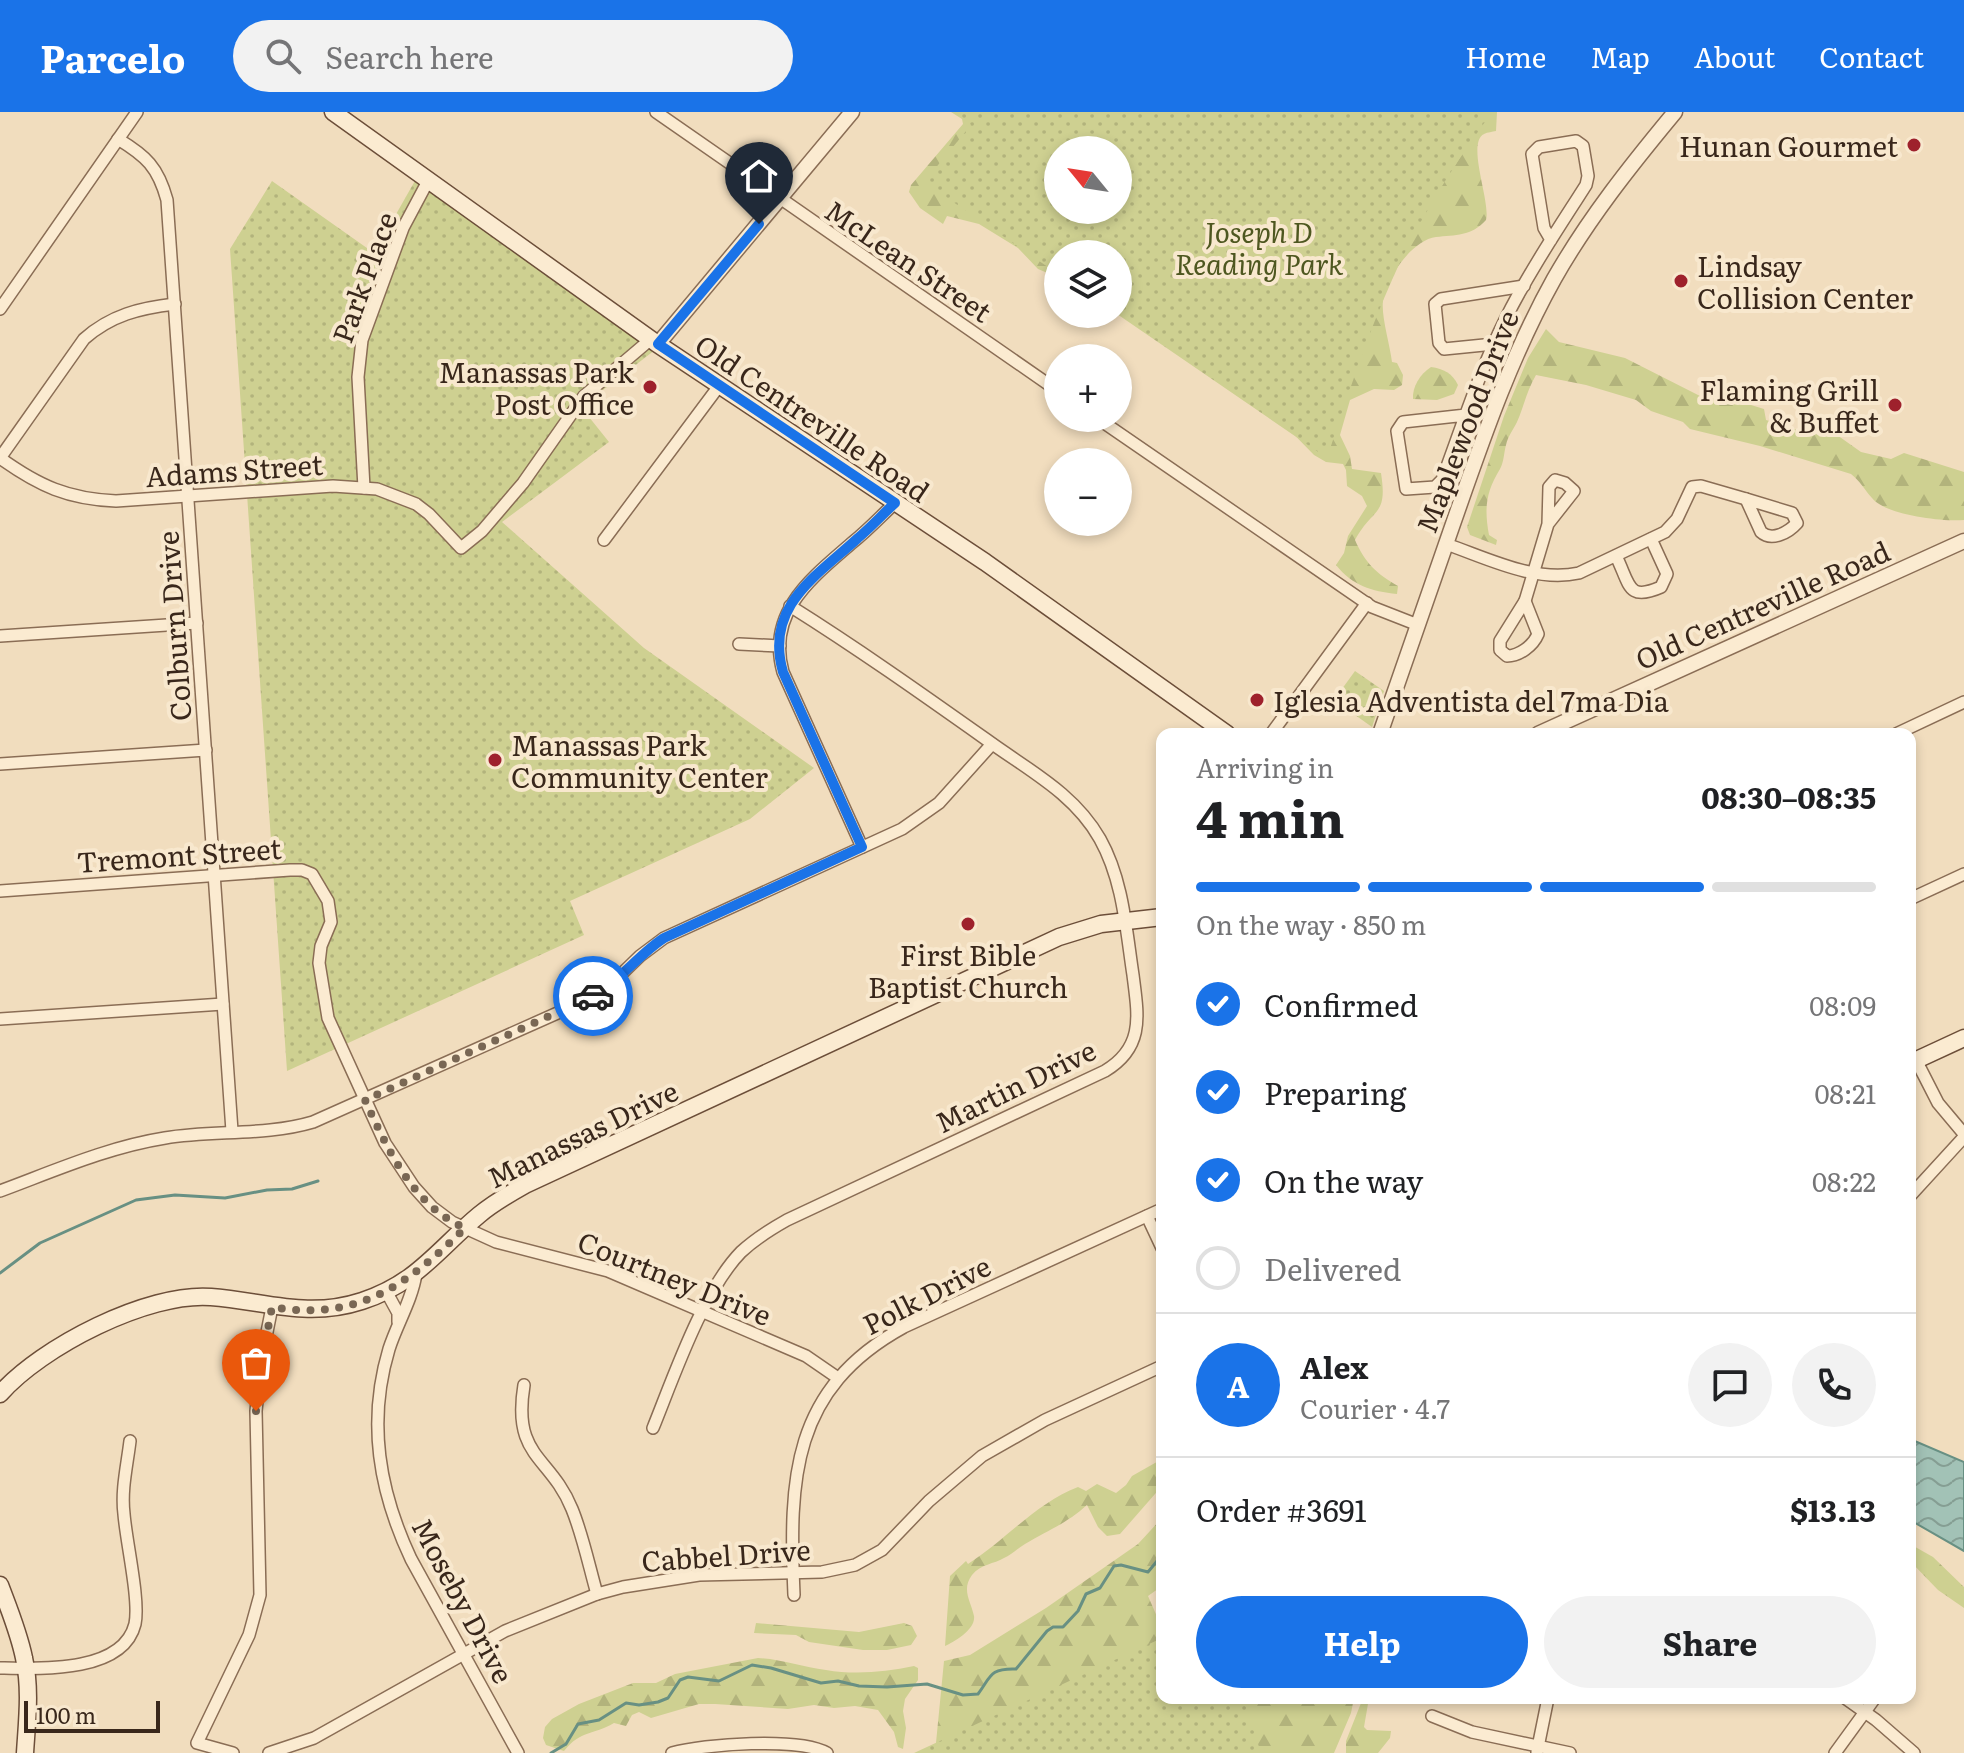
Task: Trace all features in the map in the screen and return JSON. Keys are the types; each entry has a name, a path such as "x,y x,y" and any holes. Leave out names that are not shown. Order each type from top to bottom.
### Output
{"main road":[{"name":"Old Centreville Road","path":"333,112 654,341 997,571 1219,728"},
{"name":"Manassas Drive","path":"0,1394 42,1358 112,1319 166,1299 204,1296 272,1307 321,1309 360,1302 416,1274 491,1206 582,1158 1033,948 1072,932 1125,920 1156,917"},
{"path":"1916,1060 1964,1038"},
{"path":"0,1585 19,1638 26,1669 28,1705 25,1753"}],"street":[{"path":"0,309 137,112"},
{"name":"McLean Street","path":"656,112 1044,381"},
{"path":"654,341 852,112"},
{"name":"Maplewood Drive","path":"1382,728 1502,385 1555,277 1599,207 1675,112"},
{"name":"Colburn Drive","path":"118,139 138,151 161,178 167,200 232,1131"},
{"path":"1466,415 1399,424 1397,431 1406,489 1439,485 1494,344 1535,266 1588,181 1583,146 1576,141 1539,147 1532,154 1544,228 1551,240"},
{"name":"Park Place","path":"364,488 358,377 362,340 403,228 428,181"},
{"path":"1535,266 1555,277"},
{"path":"1494,344 1444,349 1439,343 1435,304 1441,299 1524,286"},
{"path":"0,458 72,352 97,327 136,310 175,304"},
{"name":"Adams Street","path":"0,458 48,488 84,498 116,501 333,486 393,493 429,514 461,548 482,531 523,483 584,396 654,341"},
{"path":"604,540 719,386"},
{"path":"1117,432 1367,603 1387,615 1418,625"},
{"path":"1446,544 1534,573 1568,576 1665,532 1677,519 1692,487 1701,486 1746,499 1792,513 1797,523 1775,536 1765,536 1746,499"},
{"path":"862,847 783,672 780,646 790,606 809,580 895,503"},
{"path":"1525,601 1538,634 1532,643 1515,655 1507,656 1500,650 1500,641 1525,601 1548,524"},
{"path":"1616,556 1637,593 1645,594 1661,587 1667,574 1651,539"},
{"name":"Old Centreville Road","path":"1551,728 1964,541"},
{"path":"1275,728 1367,603"},
{"name":"Martin Drive","path":"653,1428 703,1312 731,1264 751,1243 770,1230 1105,1071 1119,1062 1133,1042 1137,1017 1125,920 1112,865 1087,818 1061,792 893,673 790,606"},
{"path":"0,636 197,623"},
{"path":"739,644 780,646"},
{"path":"1909,728 1964,702"},
{"path":"0,1191 141,1142 303,1125 365,1100 580,1003 607,988 664,938 902,829 939,803 992,744"},
{"path":"0,764 206,750"},
{"name":"Tremont Street","path":"0,891 302,870 315,877 330,911 329,932 319,954 328,1018 365,1100"},
{"path":"1916,896 1964,874"},
{"path":"0,1019 223,1004"},
{"path":"1916,1066 1938,1103 1964,1136 1916,1189"},
{"name":"Courtney Drive","path":"365,1100 385,1143 414,1187 447,1219 505,1245 608,1271 806,1356 838,1378"},
{"name":"Polk Drive","path":"794,1595 794,1489 800,1453 810,1423 838,1378 864,1353 904,1327 1156,1212"},
{"path":"1147,1216 1156,1235"},
{"name":"Moseby Drive","path":"416,1274 380,1385 377,1441 384,1488 399,1535 411,1559 518,1753"},
{"path":"386,1291 398,1313 398,1323"},
{"path":"233,1753 197,1743 249,1635 260,1595 257,1387 272,1307"},
{"name":"Cabbel Drive","path":"269,1753 314,1738 505,1631 597,1594 699,1575 837,1570 872,1557 893,1540 939,1492 982,1456 1045,1420 1156,1369"},
{"path":"524,1385 520,1410 525,1435 538,1460 572,1508 597,1594"},
{"path":"0,1668 74,1665 104,1659 118,1650 132,1630 135,1606 123,1502 130,1441"},
{"path":"1538,1750 1547,1704"},
{"path":"1854,1704 1914,1753"},
{"path":"1835,1753 1871,1704"},
{"path":"1432,1716 1472,1732 1538,1750 1570,1753"},
{"path":"672,1753 731,1744 817,1748 827,1753"}],"green space":[{"name":"Joseph D Reading Park","path":"951,112 973,112 1044,144 1044,224 1132,224 1132,206 1468,112 1497,112 1496,131 1484,134 1477,149 1486,220 1469,232 1436,237 1418,245 1395,271 1385,292 1383,307 1392,362 1397,363 1403,375 1402,385 1394,390 1374,389 1350,400 1340,435 1350,456 1352,469 1381,473 1381,505 1355,540 1372,567 1398,586 1397,594 1363,586 1336,565 1344,553 1348,536 1367,506 1362,496 1347,486 1343,464 1326,462 1314,455 1132,268 1132,240 1044,240 1044,272 1018,248 979,224 947,216 943,224 920,208 909,192 911,185 963,124 962,119"},
{"name":"Joseph D Reading Park","path":"957,112 1492,112 1438,193 1402,258 1365,346 1327,458 1132,324 1132,240 1044,240 1044,264 924,182 971,125"},
{"path":"416,179 655,350 581,407 609,442 502,522 644,648 814,768 750,819 570,901 584,935 287,1071 230,249 272,181 374,253"},
{"path":"1546,329 1559,342 1625,358 1700,396 1722,396 1764,409 1766,420 1811,434 1837,435 1861,452 1891,459 1904,453 1964,472 1964,520 1929,518 1889,509 1872,498 1851,474 1760,446 1690,429 1683,422 1651,411 1636,400 1586,385 1536,375 1489,493 1487,525 1489,535 1497,540 1496,545 1470,535 1467,527 1504,416 1528,358"},
{"path":"1431,367 1444,370 1453,377 1458,385 1454,394 1437,400 1413,399 1418,381"},
{"path":"1355,671 1384,691 1372,727 1334,700"},
{"path":"1156,1462 1156,1493 1120,1534 1107,1536 1098,1527 1087,1505 1007,1557 983,1566 972,1575 967,1586 974,1616 972,1626 945,1646 950,1576 966,1561 968,1564 1048,1502 1063,1494 1078,1487 1086,1491 1097,1484 1116,1493 1132,1476"},
{"path":"1156,1524 1156,1590 1148,1596 1156,1614 1156,1704 1353,1704 1334,1753 935,1753 944,1661 970,1655 1046,1608 1138,1544"},
{"path":"1916,1547 1933,1557 1964,1587 1964,1608 1938,1590 1916,1567"},
{"path":"756,1623 859,1632 904,1623 912,1626 917,1636 911,1645 887,1650 863,1650 809,1642 796,1635 754,1633"},
{"path":"1156,1641 1156,1704 1245,1704 1261,1753 914,1753"},
{"path":"758,1658 848,1672 918,1668 918,1680 905,1699 903,1749 898,1747 894,1732 878,1710 855,1706 834,1708 814,1705 788,1709 699,1704 651,1718 639,1712 632,1715 626,1726 614,1723 576,1739 564,1751 546,1745 543,1738 545,1727 552,1719 579,1704 633,1683 656,1683 675,1674"},
{"path":"1361,1704 1368,1704 1364,1727 1367,1730 1391,1731 1390,1738 1378,1753 1346,1753 1346,1741"}],"water":[{"path":"1916,1442 1964,1462 1964,1551 1916,1523"}],"waterway":[{"path":"0,1273 40,1243 136,1200 175,1195 225,1198 292,1189 318,1181"},
{"path":"551,1753 566,1744 578,1724 599,1720 626,1703 639,1705 668,1698 680,1680 688,1677 719,1681 752,1665 821,1683 838,1681 859,1686 887,1687 927,1684 963,1695 978,1694 996,1672 1016,1669 1047,1631 1053,1627 1063,1627 1078,1611 1086,1594 1100,1588 1114,1566 1148,1572 1156,1562"}],"way so far":[{"path":"256,1411 257,1387 272,1307 321,1309 360,1302 383,1293 402,1284 435,1259 465,1228 447,1219 414,1187 385,1143 365,1100 593,996"}],"place":[{"name":"Hunan Gourmet","path":"1914,145"},
{"name":"Lindsay Collision Center","path":"1681,281"},
{"name":"Manassas Park Post Office","path":"650,387"},
{"name":"Flaming Grill & Buffet","path":"1895,405"},
{"name":"Iglesia Adventista del 7ma Dia","path":"1257,700"},
{"name":"Manassas Park Community Center","path":"495,760"},
{"name":"First Bible Baptist Church","path":"968,924"}],"route":[{"path":"593,996 607,988 664,938 862,847 783,672 780,646 784,621 799,591 895,503 658,344 759,224"}]}
